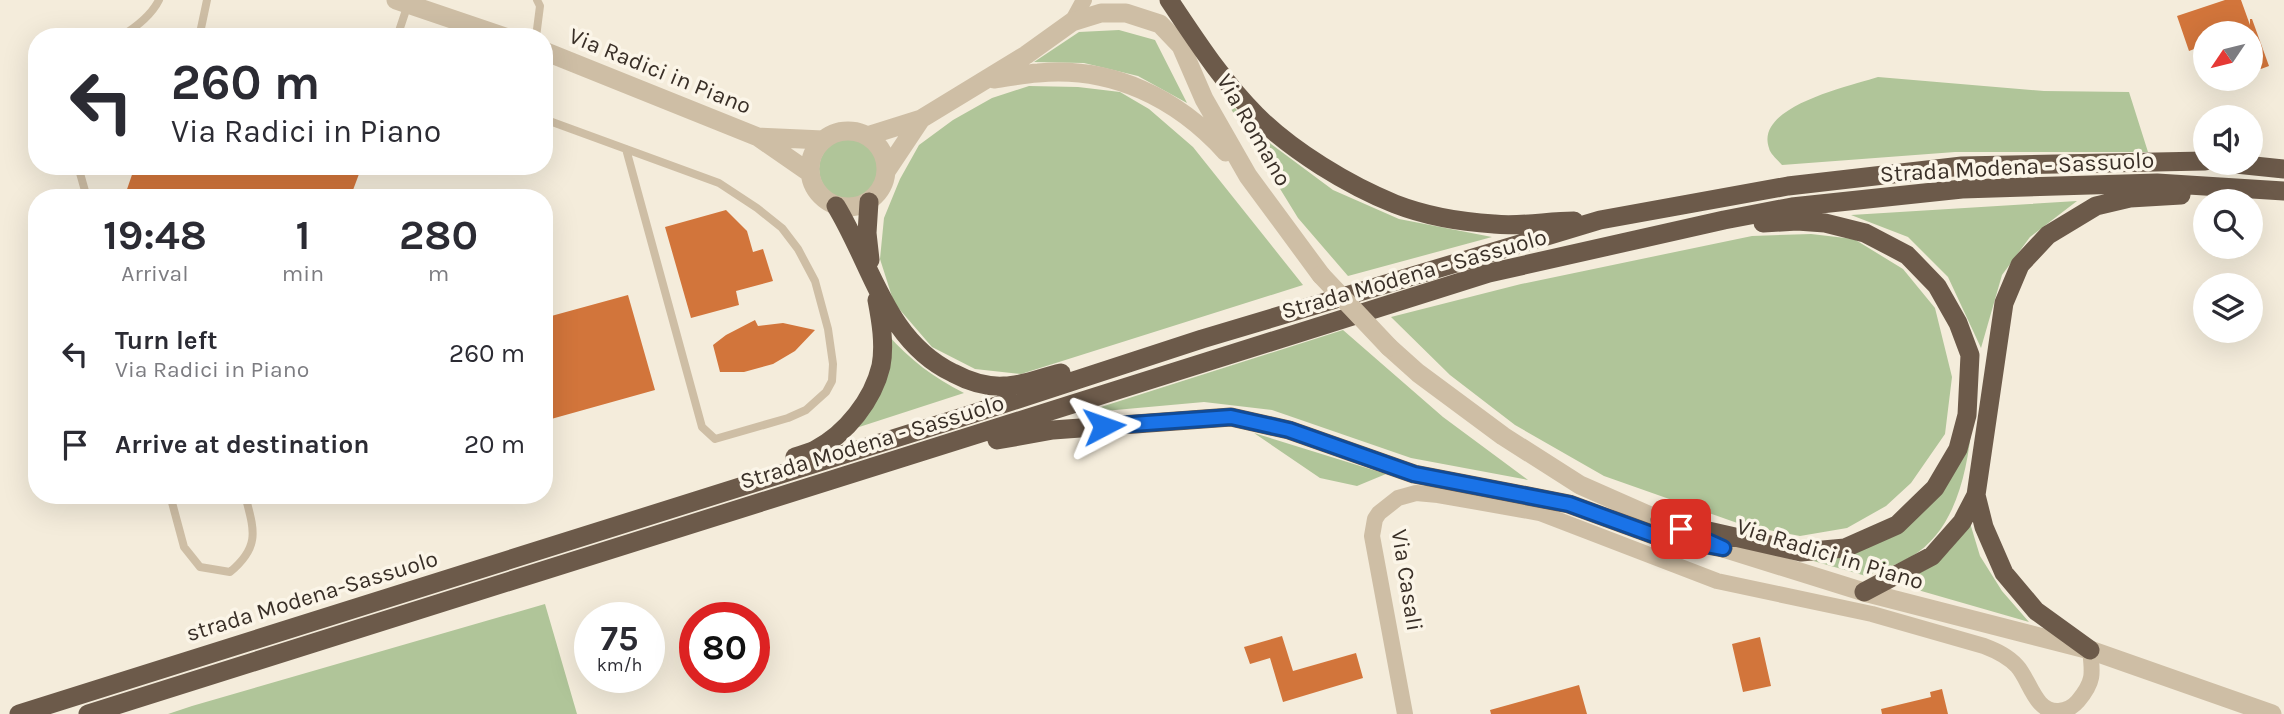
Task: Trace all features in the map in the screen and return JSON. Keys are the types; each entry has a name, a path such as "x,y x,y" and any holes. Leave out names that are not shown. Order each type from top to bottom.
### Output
{"highway":[{"path":"1170,0 1226,80 1257,116 1293,145 1345,179 1396,204 1446,218 1497,225 1600,220"},
{"name":"Strada Modena - Sassuolo","path":"620,524 1202,339 1600,220 1787,186 1962,166 2193,161"},
{"path":"2263,167 2284,169"},
{"name":"Strada Modena - Sassuolo","path":"626,546 1489,273 1724,220 1792,207 1962,189 2157,183 2284,191"},
{"path":"1864,592 1932,556 1962,522 1976,495 2004,303 2020,265 2048,234 2096,206 2130,198 2180,195 2214,185"},
{"path":"646,516 662,499 815,450 840,433 858,414 872,391 881,364 882,337 867,233 869,202"},
{"path":"836,206 893,318 912,345 937,366 967,380 1004,386 1202,339"},
{"path":"1660,520 1801,552 1845,548 1897,525 1935,488 1958,449 1967,415 1970,355 1958,323 1937,286 1907,255 1865,233 1825,223 1724,220"},
{"path":"906,456 1053,430 1231,417 1289,430 1414,474 1569,504 1654,535 1723,548"},
{"path":"1976,495 1984,527 2004,573 2036,611 2090,650"},
{"name":"strada Modena-Sassuolo","path":"19,714 620,524"},
{"name":"strada Modena-Sassuolo","path":"88,714 626,546"}],"street":[{"path":"1072,22 1084,0"},
{"name":"Via Romano","path":"1164,0 1204,99 1248,176 1321,275"},
{"path":"402,2 479,28"},
{"path":"867,135 921,119 986,81 1072,22 1101,13 1126,13 1160,24 1181,46"},
{"name":"Via Radici in Piano","path":"553,55 758,137 810,173"},
{"path":"986,81 1039,73 1075,72 1114,78 1146,91 1182,112 1213,138 1248,176"},
{"path":"887,170 881,150 867,135 856,132 844,131 823,140 810,160 810,173 818,194 836,206 859,207 879,193 887,170 921,119"},
{"name":"Via Radici in Piano","path":"758,137 823,140"},
{"name":"Via Radici in Piano","path":"1321,275 1418,373 1503,436 1580,485 1723,548 1864,592 2090,650 2272,714"},
{"name":"Via Casali","path":"1405,714 1372,536 1379,513 1398,498 1416,493 1540,513 1717,580 1872,614 1984,646 2001,653 2016,664 2036,699 2045,708 2055,711 2074,706 2085,692 2093,676 2090,650"}],"lane":[{"path":"201,28 206,0"},
{"name":"Via Radici in Piano","path":"537,0 540,6 537,28"},
{"path":"398,28 402,2"},
{"path":"134,28 157,3"},
{"path":"553,122 719,183 782,228 798,249 815,281 828,329 833,364 832,381 826,392 806,410 788,418 715,439 702,427 625,149"},
{"path":"172,504 184,547 200,567 230,572 244,560 255,532 247,504"}],"green space":[{"path":"1119,30 1155,40 1187,103 1138,76 1084,63 1034,62 1079,32"},
{"path":"1878,77 2044,91 2129,92 2148,152 1955,152 1782,165 1771,152 1768,133 1776,120 1790,109 1828,92"},
{"path":"1029,86 1078,87 1120,92 1149,109 1193,147 1303,285 1021,374 975,369 932,347 894,303 880,259 884,218 900,179 919,145 953,120 992,98"},
{"path":"1223,96 1271,144 1333,190 1399,219 1492,237 1348,276 1298,218"},
{"path":"843,139 855,139 871,147 877,157 877,181 871,191 855,199 843,199 827,191 819,175 819,163 827,147"},
{"path":"2077,201 2030,237 2002,275 1981,348 1948,277 1908,237 1851,215"},
{"path":"1811,234 1854,239 1903,269 1935,308 1952,377 1945,434 1911,483 1886,506 1847,528 1800,536 1743,525 1604,476 1515,425 1450,375 1391,317 1521,284 1752,236"},
{"path":"1343,330 1443,417 1528,480 1411,458 1272,410 1204,402 1082,413"},
{"path":"888,335 923,367 964,393 853,429"},
{"path":"1972,424 1967,461 1956,498 1939,532 1926,546 1906,560 1866,576 1810,560 1889,534"},
{"path":"1254,433 1386,474 1357,486 1320,478"},
{"path":"1970,523 1980,556 2002,591 2029,622 1897,584 1927,569 1949,551"},
{"path":"545,604 577,714 168,714 192,706"}],"building":[{"path":"2225,0 2241,0 2249,21 2193,21 2193,50 2189,51 2177,16"},
{"path":"2263,49 2269,66 2263,68"},
{"path":"132,175 359,175 353,189 127,189"},
{"path":"726,210 747,231 753,252 763,249 773,281 736,291 739,305 691,318 665,227"},
{"path":"628,295 655,390 553,418 553,316"},
{"path":"755,320 758,326 783,323 815,330 795,351 773,364 744,372 720,372 713,345"},
{"path":"1282,636 1293,671 1356,653 1363,678 1283,702 1270,658 1250,664 1244,647"},
{"path":"1760,637 1771,686 1743,692 1732,644"},
{"path":"1579,685 1587,714 1491,714 1490,710"},
{"path":"1942,689 1948,714 1882,714 1881,709 1931,697 1930,692"}],"route":[{"path":"1104,426 1231,417 1289,430 1414,474 1569,504 1654,535 1723,548 1681,529"}]}
